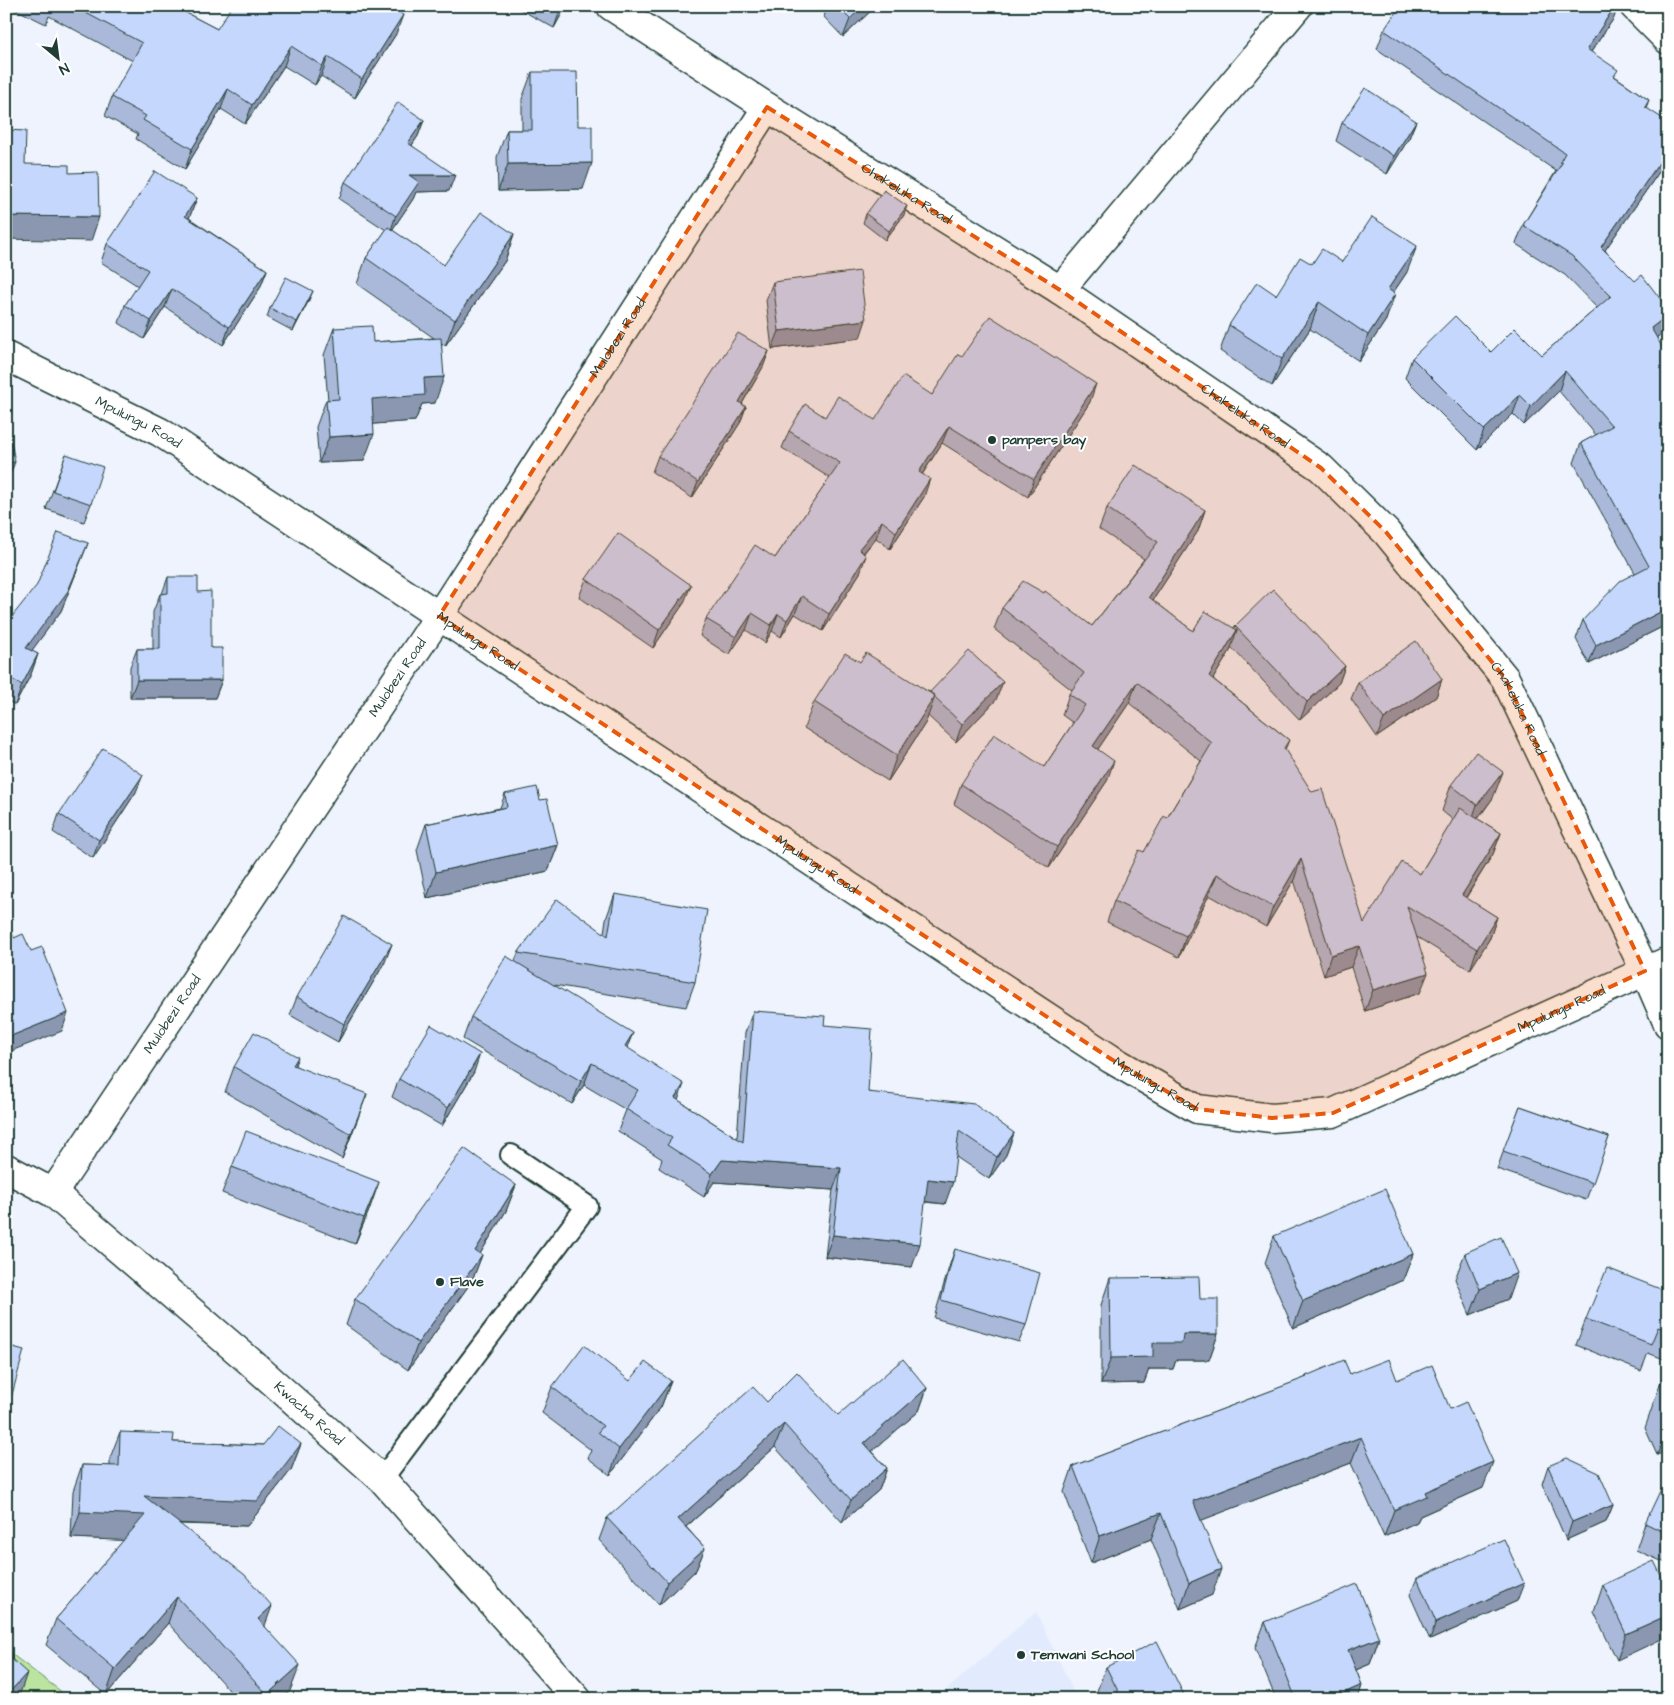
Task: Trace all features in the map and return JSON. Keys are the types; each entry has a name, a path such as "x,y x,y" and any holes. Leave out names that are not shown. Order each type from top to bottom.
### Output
{"street":[{"name":"Chakeluka Road","path":"611,6 767,107 1060,290 1321,468 1386,532 1505,678 1656,966 1668,1024"},
{"path":"1060,290 1298,6"},
{"path":"1634,6 1668,40"},
{"name":"Mulobezi Road","path":"54,1193 439,616 767,107"},
{"name":"Mpulungu Road","path":"6,356 160,432 1111,1058 1197,1109 1272,1118 1333,1113 1656,966"},
{"name":"Kwacha Road","path":"6,1168 54,1193 382,1479 577,1699"}],"lane":[{"path":"382,1479 586,1206 511,1155"}],"highlighted area":[{"path":"767,107 1060,290 1321,468 1386,532 1505,678 1645,971 1333,1113 1272,1118 1197,1109 1111,1059 439,616"}],"shaded area":[{"name":"Temwani School","path":"1036,1612 1077,1699 936,1699"}],"green space":[{"path":"6,1650 71,1699 6,1699"}],"building":[{"path":"73,6 173,6 217,29 232,6 390,6 403,15 362,79 328,57 322,66 291,46 252,105 228,89 192,149 143,120 146,116 112,97 142,43"},
{"path":"553,6 563,6 560,10"},
{"path":"837,6 863,6 850,19"},
{"path":"1400,6 1615,6 1587,49 1618,70 1614,76 1649,100 1645,107 1668,122 1668,150 1601,247 1635,281 1642,275 1668,309 1668,315 1651,328 1668,357 1668,608 1596,645 1583,620 1620,581 1649,566 1581,443 1612,426 1565,371 1531,406 1520,395 1484,430 1412,358 1455,316 1491,352 1515,328 1542,355 1611,296 1572,256 1523,225 1562,163 1560,162 1565,153 1384,30"},
{"path":"532,72 577,72 578,126 592,126 592,163 508,164 507,130 532,130"},
{"path":"1365,88 1416,121 1394,156 1342,123"},
{"path":"398,102 424,120 408,143 455,175 409,175 419,182 396,216 345,182"},
{"path":"6,130 26,131 25,164 69,165 69,173 98,172 99,217 6,216"},
{"path":"155,171 197,198 185,216 267,270 229,327 172,289 151,321 125,305 148,270 107,244"},
{"path":"884,190 907,206 889,231 866,214"},
{"path":"481,212 514,234 455,320 366,258 388,227 444,265"},
{"path":"1372,217 1417,246 1388,289 1395,294 1368,335 1319,302 1282,359 1229,325 1257,282 1276,295 1300,257 1312,264 1322,249 1342,262"},
{"path":"860,271 866,320 779,331 773,282"},
{"path":"286,277 313,291 297,322 270,308"},
{"path":"990,316 1096,384 1034,479 949,426 919,472 930,479 896,532 882,521 859,549 866,556 829,614 802,596 787,620 778,614 771,625 752,613 736,637 706,619 755,545 775,558 840,463 789,431 805,404 825,417 838,396 875,420 903,376 932,395 958,354 962,356"},
{"path":"372,326 373,342 441,338 444,377 424,378 425,395 372,399 374,434 329,437 326,400 339,399 334,328"},
{"path":"738,333 769,351 739,402 746,407 698,482 658,456"},
{"path":"6,415 15,462 6,463"},
{"path":"66,454 103,467 91,504 53,491"},
{"path":"1135,465 1205,510 1149,597 1193,631 1205,611 1237,630 1209,676 1289,740 1284,748 1312,792 1322,789 1364,923 1402,862 1420,874 1460,808 1501,833 1462,895 1497,917 1477,949 1407,906 1428,973 1373,990 1359,946 1331,955 1301,859 1273,907 1217,874 1186,936 1114,901 1139,850 1144,852 1164,816 1167,818 1212,743 1137,682 1093,746 1114,761 1057,847 961,784 994,734 1044,767 1085,705 1069,694 1084,673 1002,608 1023,581 1044,593 1045,591 1092,626 1158,542 1107,508"},
{"path":"58,532 88,543 68,591 26,648 38,654 22,685 6,676 6,624 37,585"},
{"path":"618,533 691,585 659,630 586,579"},
{"path":"168,577 198,577 198,592 211,591 211,648 222,648 222,680 137,680 137,649 160,649 160,594 168,593"},
{"path":"1273,589 1345,666 1307,702 1235,626"},
{"path":"1416,641 1442,679 1384,719 1358,682"},
{"path":"969,651 1003,682 962,724 930,692"},
{"path":"845,653 860,662 866,653 935,696 897,755 814,702"},
{"path":"103,748 143,775 99,840 59,814"},
{"path":"1476,752 1503,772 1477,805 1451,785"},
{"path":"537,787 540,800 547,799 558,845 436,872 426,824 507,807 505,794"},
{"path":"615,894 707,910 695,982 518,953 557,899 608,936"},
{"path":"344,916 392,944 344,1024 297,997"},
{"path":"6,917 14,938 23,934 31,951 42,947 68,1013 6,1038"},
{"path":"506,956 633,1033 625,1046 684,1084 675,1098 743,1142 753,1011 825,1016 824,1025 872,1029 868,1092 974,1104 1014,1133 997,1157 959,1131 953,1182 928,1179 920,1244 833,1235 841,1168 722,1160 712,1174 667,1145 672,1138 626,1109 638,1090 592,1063 581,1081 471,1017"},
{"path":"431,1025 480,1054 448,1108 399,1079"},
{"path":"254,1032 298,1057 293,1065 367,1094 351,1134 234,1067"},
{"path":"1520,1106 1609,1137 1593,1183 1503,1151"},
{"path":"246,1131 379,1182 364,1218 232,1167"},
{"path":"464,1148 516,1185 475,1251 482,1255 418,1343 355,1299"},
{"path":"1385,1189 1413,1254 1303,1301 1274,1236"},
{"path":"1501,1237 1517,1273 1480,1289 1465,1253"},
{"path":"955,1249 1040,1273 1026,1325 941,1300"},
{"path":"1607,1268 1668,1292 1668,1331 1658,1327 1651,1344 1586,1319"},
{"path":"1199,1277 1200,1299 1218,1299 1218,1334 1183,1334 1182,1343 1153,1343 1153,1357 1111,1358 1110,1278"},
{"path":"6,1345 24,1350 6,1417"},
{"path":"584,1345 630,1381 645,1362 671,1381 619,1449 598,1432 603,1426 552,1387"},
{"path":"903,1359 927,1388 864,1443 887,1468 851,1500 784,1424 678,1519 705,1548 667,1582 607,1518 753,1387 767,1402 797,1372 838,1415"},
{"path":"1389,1359 1397,1380 1432,1365 1450,1409 1466,1402 1493,1462 1425,1492 1427,1496 1394,1510 1361,1437 1193,1501 1221,1569 1189,1583 1161,1513 1100,1536 1073,1466 1307,1377 1344,1360 1350,1374"},
{"path":"1668,1377 1668,1391 1662,1379"},
{"path":"278,1426 301,1444 257,1501 144,1496 245,1575 272,1606 258,1619 300,1665 267,1695 177,1597 115,1669 56,1619 145,1515 80,1512 82,1465 119,1466 120,1432 174,1434 173,1442 263,1445"},
{"path":"1567,1458 1599,1473 1613,1505 1572,1522 1548,1466"},
{"path":"1660,1491 1668,1494 1668,1534 1645,1523"},
{"path":"1504,1539 1524,1583 1436,1622 1417,1578"},
{"path":"1654,1561 1668,1590 1668,1615 1626,1634 1603,1585"},
{"path":"1357,1584 1379,1638 1348,1650 1362,1685 1330,1699 1296,1699 1265,1622"},
{"path":"1157,1641 1186,1699 1122,1699 1106,1667"},
{"path":"6,1654 27,1673 6,1696"}],"place":[{"name":"pampers bay","path":"992,440"},
{"name":"Flave","path":"440,1282"},
{"name":"Temwani School","path":"1021,1655"}]}
